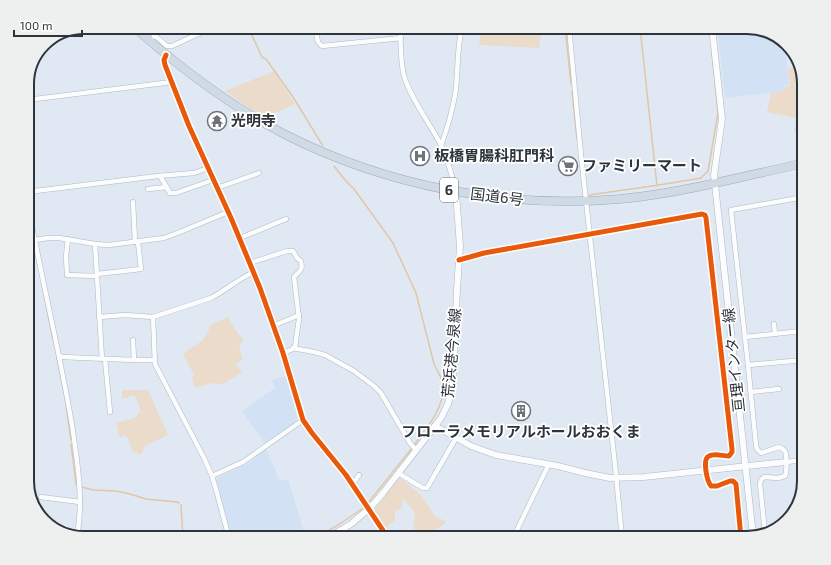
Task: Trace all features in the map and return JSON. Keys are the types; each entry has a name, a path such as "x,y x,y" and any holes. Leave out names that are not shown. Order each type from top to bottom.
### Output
{"highway":[{"name":"国道6号","path":"142,34 166,55 208,86 244,111 284,134 331,156 360,166 414,183 456,192 496,198 540,201 621,199 688,189 763,173 797,164"}],"main road":[{"name":"亘理インター線","path":"713,34 722,119 714,175 752,531"},
{"name":"荒浜港今泉線","path":"339,531 351,524 383,494 435,426 448,404 452,385 460,247 456,192"},
{"path":"435,426 471,446 496,456 548,464 605,477 644,477 786,462"}],"street":[{"path":"153,34 156,46"},
{"path":"153,34 167,46 172,46 198,34"},
{"path":"316,34 318,42 322,46 401,38"},
{"path":"401,34 404,75 417,104 441,145 449,166 456,192"},
{"path":"441,145 446,133 455,95 460,34"},
{"path":"569,34 621,531"},
{"path":"166,55 164,60 165,64 189,126 254,272 283,353 303,420 346,475 383,531"},
{"path":"34,99 172,82"},
{"path":"34,191 194,173 208,168"},
{"path":"217,188 259,173"},
{"path":"160,176 170,193 176,193 213,180"},
{"path":"148,189 167,187"},
{"path":"765,527 760,482 764,477 778,478 785,476 787,472 786,462 785,453 781,448 776,447 761,452 757,449 731,210 797,198"},
{"path":"68,239 66,256 67,275 97,275 141,269 133,202"},
{"path":"35,240 53,238 68,239 109,245 137,242 164,238 228,212"},
{"path":"459,260 484,253 702,214 705,215 732,449 732,452 728,456 708,456 706,458 706,471 708,481 711,486 716,486 730,481 733,481 736,484 740,531"},
{"path":"240,238 286,219"},
{"path":"34,235 68,401 80,483 78,531"},
{"path":"95,244 99,317 110,412"},
{"path":"250,263 287,251 293,251 297,258 301,261 302,268 294,277 295,294 299,315 294,348"},
{"path":"99,317 125,315 153,318 211,298 236,281 254,272"},
{"path":"273,326 299,315"},
{"path":"153,318 155,364 212,476 218,493 227,531"},
{"path":"774,324 775,334"},
{"path":"745,337 797,331"},
{"path":"133,340 134,360"},
{"path":"283,353 294,348 314,352 324,355 354,371 381,393 410,443 416,450"},
{"path":"59,356 154,360"},
{"path":"748,365 797,361"},
{"path":"751,392 779,389"},
{"path":"212,476 243,462 303,420"},
{"path":"398,473 424,488 427,488 456,438"},
{"path":"786,462 797,461"},
{"path":"516,531 548,464"},
{"path":"352,485 359,475"},
{"path":"41,497 80,502"}],"shaded area":[{"path":"480,34 541,34 539,48 479,45"},
{"path":"718,34 754,34 775,42 786,52 789,85 784,85 783,91 725,98"},
{"path":"794,67 796,74 797,132 794,132 796,118 767,112 771,93 784,91 785,86 790,86 788,68"},
{"path":"274,71 295,104 264,118 225,91"},
{"path":"228,317 243,340 239,349 243,359 236,364 242,372 223,384 212,383 195,388 192,378 194,375 183,354 203,340 212,324"},
{"path":"287,375 298,414 297,421 265,444 242,411 275,388 272,380"},
{"path":"122,390 148,390 168,435 145,446 141,455 137,452 133,452 126,435 120,438 116,423 135,418 141,411 135,396 122,398"},
{"path":"266,449 280,481 288,479 304,531 230,531 216,479 247,464"},
{"path":"400,478 421,495 435,516 447,522 434,531 414,531 415,513 405,500 402,500 402,508 395,511 395,520 385,528 374,512"}],"waterway":[{"path":"251,34 262,57 266,59 293,97 323,146"},
{"path":"566,34 571,84"},
{"path":"641,34 657,186"},
{"path":"589,195 701,178 708,171 718,113 712,53"},
{"path":"572,91 577,139"},
{"path":"334,166 354,189 393,243 416,293 434,364 441,378 443,395 439,407 433,419 414,445"},
{"path":"43,289 53,340"},
{"path":"57,358 65,397 71,440"},
{"path":"71,444 76,484 78,486"},
{"path":"368,503 412,448"},
{"path":"82,487 93,490 116,491 146,499 179,503"},
{"path":"181,505 183,531"},
{"path":"327,531 363,508"}],"cycle path":[{"path":"166,55 164,60 165,65 189,126 231,218 260,288 283,353 303,420 346,475 383,531"},
{"path":"459,260 484,253 702,214 705,215 732,449 729,456 709,456 706,461 706,470 711,486 717,486 730,481 733,481 736,484 740,531"}],"place":[{"name":"光明寺","path":"217,121"},
{"name":"板橋胃腸科肛門科","path":"420,156"},
{"name":"ファミリーマート","path":"568,166"},
{"name":"フローラメモリアルホールおおくま","path":"521,411"}]}
